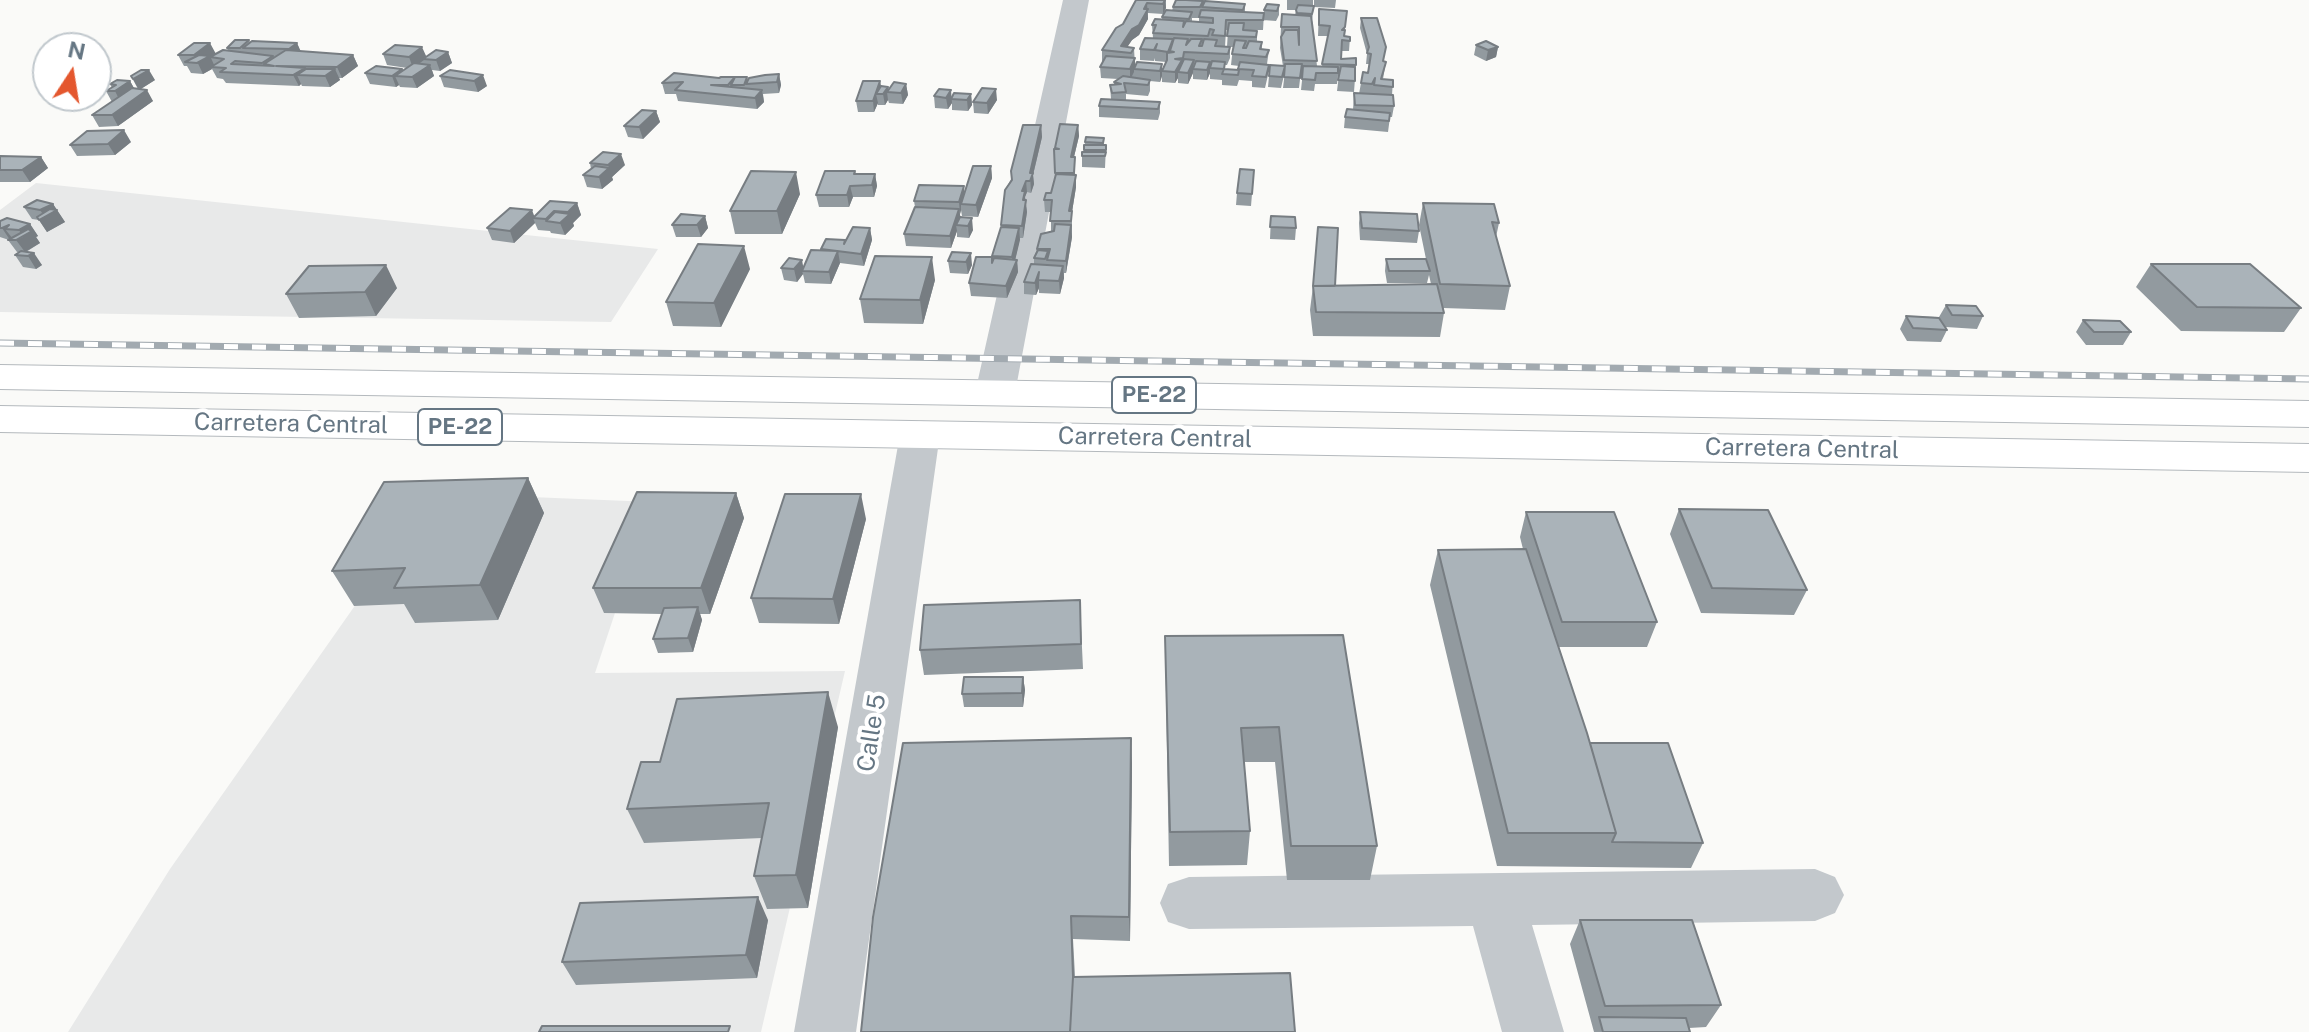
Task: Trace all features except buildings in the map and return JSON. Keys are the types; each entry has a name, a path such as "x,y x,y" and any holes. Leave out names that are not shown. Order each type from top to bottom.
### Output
{"highway":[{"name":"Carretera Central","path":"0,377 2309,414"},
{"name":"Carretera Central","path":"0,419 2309,458"}],"street":[{"path":"995,393 1076,0"},
{"name":"Calle 5","path":"825,1032 920,434"},
{"path":"1189,903 1815,895"},
{"path":"1495,899 1533,1032"}],"shaded area":[{"path":"36,183 658,249 611,322 0,312 0,210"},
{"path":"434,493 652,502 595,673 845,671 761,1032 68,1032 170,869"}],"railway":[{"path":"0,343 2309,379"}]}
